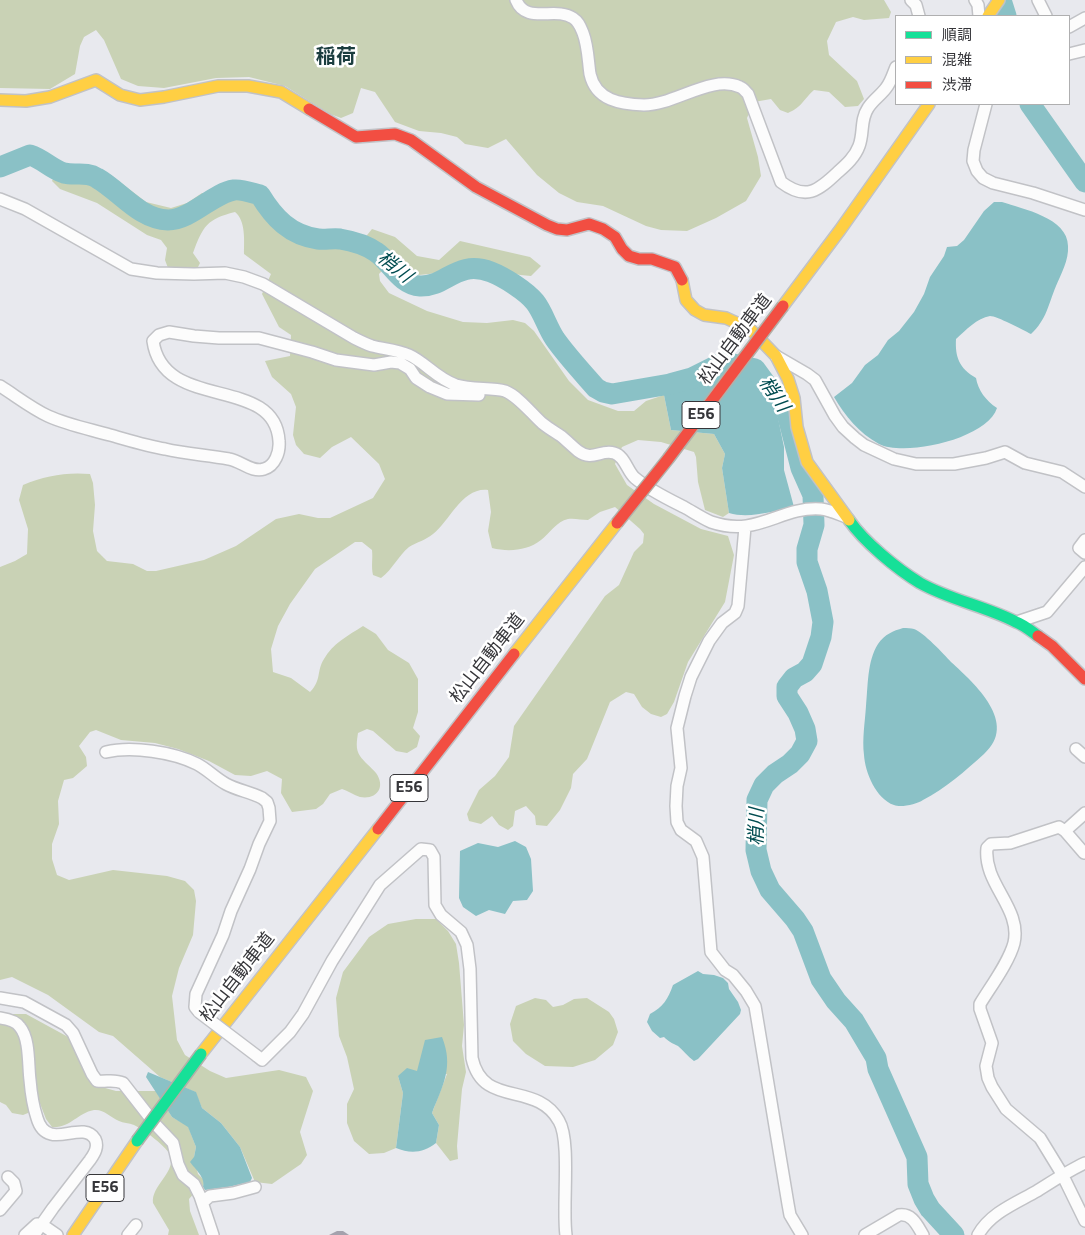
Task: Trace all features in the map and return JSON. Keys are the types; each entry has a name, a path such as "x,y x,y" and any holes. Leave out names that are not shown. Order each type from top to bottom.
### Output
{"main road":[{"path":"989,15 999,0"},
{"path":"0,100 26,101 50,97 96,80 120,95 140,100 164,98 218,86 248,86 281,92 356,137 396,134 411,140 476,187 547,225 567,230 588,224 603,229 615,237 629,256 639,259 652,259 675,267 681,278 686,300 695,310 704,315 726,318 750,328 776,356 788,379 794,398 795,415 807,462 856,530 885,557 920,583 1017,622 1052,646 1085,678"},
{"name":"松山自動車道","path":"73,1235 137,1140 201,1054 668,459 840,230 927,105"}],"street":[{"path":"516,0 518,5 529,14 541,15 550,12 569,16 578,22 586,41 591,76 597,91 609,99 623,104 647,105 715,84 740,87 748,94 781,182 791,190 803,193 814,191 823,186 857,152 861,142 864,117 868,108 885,89 895,69"},
{"path":"911,0 916,5 918,15"},
{"path":"975,0 980,15"},
{"path":"1038,0 1046,15"},
{"path":"1070,26 1085,18"},
{"path":"1070,54 1085,50"},
{"path":"986,105 973,161 977,171 983,178 994,184 1033,193 1085,210"},
{"path":"0,199 25,209 132,269 166,274 225,273 244,277 263,284 370,346 410,355 434,374 454,384 468,388 506,391 522,403 543,424 580,452 591,457 606,452 614,453 623,459 627,469 636,478 709,521 727,526 745,527 810,510 830,511 846,517"},
{"path":"0,386 46,415 64,423 166,450 232,459 258,471 266,469 273,463 279,449 276,431 264,411 256,405 237,398 178,380 159,361 154,349 153,341 160,335 169,332 219,338 259,338 336,360 374,365 391,362 400,364 410,369 416,378 430,387 447,394 478,395 491,390"},
{"path":"776,356 815,380 835,416 855,438 864,445 894,459 916,464 954,464 978,460 1005,452 1030,465 1062,472 1085,487"},
{"path":"745,527 738,606 735,612 722,623 710,641 691,677 677,728 681,768 677,786 676,806 680,830 696,841 703,857 711,952 725,970 733,975 755,1006 790,1215 802,1235"},
{"path":"1085,540 1080,548 1085,553"},
{"path":"1017,622 1047,612 1085,566"},
{"path":"1076,749 1085,757"},
{"path":"106,752 166,753 200,765 225,783 262,798 267,802 270,808 270,821 231,911 223,935 196,994 195,1007 262,1060 290,1032 299,1020 332,961 380,885 421,849 430,850 434,857 435,905 442,915 460,932 467,945 470,968 472,1058 474,1070 488,1086 546,1105 560,1122 563,1133 566,1235"},
{"path":"1065,831 1085,813"},
{"path":"1085,853 1059,827 1053,827 1019,840 991,844 987,848 989,867 993,880 1011,912 1015,933 1014,945 1008,958 980,1004 980,1009 992,1042 986,1066 992,1087 1006,1109 1040,1138 1062,1174 1085,1221"},
{"path":"0,998 24,1002 66,1024 73,1033 97,1081 116,1080 123,1083 154,1124 173,1143 178,1164 183,1174 194,1184 213,1235"},
{"path":"0,1018 8,1019 20,1026 25,1034 30,1080 39,1125 46,1132 54,1135 88,1133 94,1138 97,1145 90,1160 34,1235"},
{"path":"978,1235 983,1226 995,1215 1062,1174 1085,1163"},
{"path":"0,1210 16,1191 14,1183 8,1177"},
{"path":"202,1202 210,1196 255,1187"},
{"path":"865,1235 904,1214 913,1219 923,1235"},
{"path":"25,1235 37,1224 43,1225 57,1235"}],"green space":[{"path":"0,0 884,0 891,12 889,18 864,20 853,17 836,22 827,41 829,55 857,81 864,99 858,106 845,107 829,92 814,90 799,106 788,113 780,110 771,99 754,102 747,118 758,157 761,176 746,201 716,218 687,231 661,230 646,226 603,206 577,202 559,193 537,175 506,139 488,148 465,144 457,137 441,133 419,131 395,122 375,92 361,88 353,113 341,118 330,114 285,86 249,77 216,78 164,88 138,86 121,79 104,40 96,30 84,37 80,46 75,74 50,89 0,88"},
{"path":"64,164 94,168 111,175 146,202 171,208 187,203 202,193 257,194 285,220 301,228 326,236 347,247 359,245 372,229 395,237 417,256 439,260 460,241 530,257 541,266 531,276 510,273 472,262 451,270 432,274 412,275 396,267 389,266 379,274 380,281 389,293 427,311 463,322 487,323 513,320 525,323 534,331 569,381 588,400 618,411 634,411 646,401 664,395 671,430 714,434 725,454 722,468 729,513 723,517 705,510 698,482 694,452 661,442 638,440 622,447 615,464 627,485 654,504 701,529 728,536 734,555 725,602 688,662 674,702 667,714 661,717 651,714 642,707 634,694 626,692 610,702 587,759 573,774 571,788 560,810 547,826 536,825 535,816 526,806 515,811 513,826 508,830 499,825 492,816 481,824 469,821 467,814 479,790 495,776 509,757 514,726 605,596 619,585 634,552 643,543 644,534 615,507 600,512 588,520 564,520 536,544 517,550 498,549 492,548 488,531 491,512 488,490 479,490 464,499 433,534 409,547 381,578 373,575 372,550 362,542 355,542 315,569 290,604 278,626 271,649 273,672 291,678 310,692 316,683 327,654 341,640 363,626 376,634 388,650 409,663 418,679 418,712 413,728 420,736 417,747 407,753 396,751 373,731 367,729 358,733 358,753 379,778 380,788 371,796 360,797 342,789 330,794 323,804 316,809 292,812 281,793 282,779 267,771 251,776 235,775 209,761 178,749 155,743 121,740 96,730 90,732 79,746 86,757 87,766 73,778 64,780 58,801 59,824 52,844 52,859 57,875 69,880 113,870 167,876 185,881 194,890 196,901 193,935 179,968 172,996 177,1040 185,1055 210,1071 226,1078 279,1070 306,1077 313,1091 300,1132 307,1155 301,1164 272,1184 255,1182 240,1147 221,1123 202,1108 195,1092 160,1077 113,1036 99,1032 48,995 12,977 0,980 0,567 27,554 28,529 19,500 23,485 47,477 64,474 90,474 93,483 95,505 93,531 97,551 107,561 133,564 147,571 156,571 204,560 236,546 276,519 299,514 318,518 330,518 373,498 385,479 379,464 351,437 332,447 320,458 304,454 296,445 293,435 296,407 291,394 272,377 265,361 290,356 291,335 279,327 262,294 271,274 244,254 243,226 235,212 212,221 203,230 193,253 200,263 197,269 168,268 165,260 167,248 161,240 147,235 97,203 60,189 52,181 57,170"},
{"path":"416,919 436,919 448,931 456,944 459,963 464,1025 462,1046 466,1072 462,1089 457,1146 458,1159 450,1161 436,1143 439,1125 432,1113 447,1074 417,1071 398,1076 403,1093 396,1148 384,1153 369,1154 354,1141 347,1123 347,1104 354,1089 347,1057 339,1036 336,998 343,972 369,937 388,924"},
{"path":"535,998 546,1000 553,1007 563,1005 574,999 587,998 609,1012 614,1019 618,1032 613,1045 595,1060 573,1067 545,1066 526,1054 513,1041 510,1024 516,1006"},
{"path":"0,1014 26,1014 70,1038 98,1086 116,1091 156,1091 172,1117 188,1126 196,1147 194,1157 198,1174 204,1183 203,1187 197,1190 189,1199 190,1211 199,1235 168,1235 169,1230 153,1203 153,1197 169,1169 171,1157 161,1144 143,1130 134,1125 119,1121 98,1110 83,1114 59,1127 52,1127 46,1119 39,1101 35,1101 30,1106 28,1113 23,1115 12,1113 6,1105 0,1102"}],"water":[{"path":"994,202 1002,202 1043,216 1061,228 1066,236 1068,251 1066,262 1044,317 1031,334 1004,321 990,316 985,317 968,328 956,339 956,351 959,362 976,378 983,395 997,408 990,419 978,429 944,442 925,446 907,448 879,444 853,424 834,397 852,383 865,365 878,355 888,340 899,331 914,312 924,294 930,277 944,256 947,247 957,246 964,240 984,211"},
{"path":"719,373 747,374 770,401 778,418 784,447 784,470 794,507 753,515 729,513 722,468 725,454 714,434 671,430 664,395 697,384"},
{"path":"903,628 914,629 923,634 971,681 990,705 995,717 997,730 994,742 984,754 955,779 939,791 920,801 901,806 888,802 877,791 869,777 863,743 870,666 874,651 886,635"},
{"path":"515,841 526,847 531,859 533,891 527,900 513,901 505,914 489,910 476,916 463,907 459,898 460,851 478,843 498,847"},
{"path":"698,971 703,974 723,978 728,983 729,989 741,1010 740,1014 694,1061 678,1046 664,1037 660,1038 652,1031 647,1022 650,1014 664,1002 673,985"},
{"path":"442,1037 447,1067 446,1076 432,1113 439,1125 436,1143 427,1149 417,1152 396,1148 403,1093 398,1076 407,1068 417,1071 425,1040"},
{"path":"148,1072 196,1092 202,1108 221,1123 240,1147 252,1178 250,1182 205,1190 202,1177 190,1162 194,1157 196,1147 188,1127 172,1117 146,1077"}],"building":[{"path":"337,1231 343,1231 349,1235 329,1235"}],"waterway":[{"path":"1001,0 1006,15"},
{"path":"1031,105 1085,182"},
{"name":"梢川","path":"0,167 30,155 64,173 93,176 105,183 139,210 148,215 168,220 185,216 226,192 240,190 260,195 277,218 299,234 321,239 340,239 368,247 381,256 401,277 413,285 429,285 469,269 491,272 502,277 531,298 538,306 552,334 560,345 596,388 603,392 612,394 670,384 692,378 724,362 755,369 787,413 801,468 813,495 814,525 807,549 807,562 817,591 823,622 821,637 812,664 805,672 794,678 787,687 787,696 798,713 805,729 807,741 800,754 764,785 757,800 756,850 761,871 770,890 803,931 821,979 836,1001 854,1021 876,1058 878,1069 917,1157 918,1184 924,1199 930,1209 954,1235"}],"traffic: fast":[{"path":"849,520 863,537 882,554 920,583 943,594 1004,616 1038,636"},
{"path":"137,1141 201,1054"}],"traffic: slow":[{"path":"989,15 999,0"},
{"path":"0,100 26,101 50,97 96,80 120,95 140,100 218,86 248,86 281,92 309,109"},
{"path":"783,306 840,230 928,105"},
{"path":"682,280 686,300 695,310 704,315 726,318 750,329 776,356 788,379 794,398 797,427 807,462 849,520"},
{"path":"514,654 617,523"},
{"path":"201,1054 378,829"},
{"path":"73,1235 137,1141"}],"traffic: jam":[{"path":"309,109 356,137 395,134 411,140 476,187 547,225 567,230 589,224 603,229 615,237 629,256 639,259 652,259 675,267 682,280"},
{"path":"617,523 668,459 783,306"},
{"path":"1038,636 1052,646 1085,679"},
{"path":"378,829 514,654"}],"district":[{"name":"稲荷","path":"336,58"}]}
